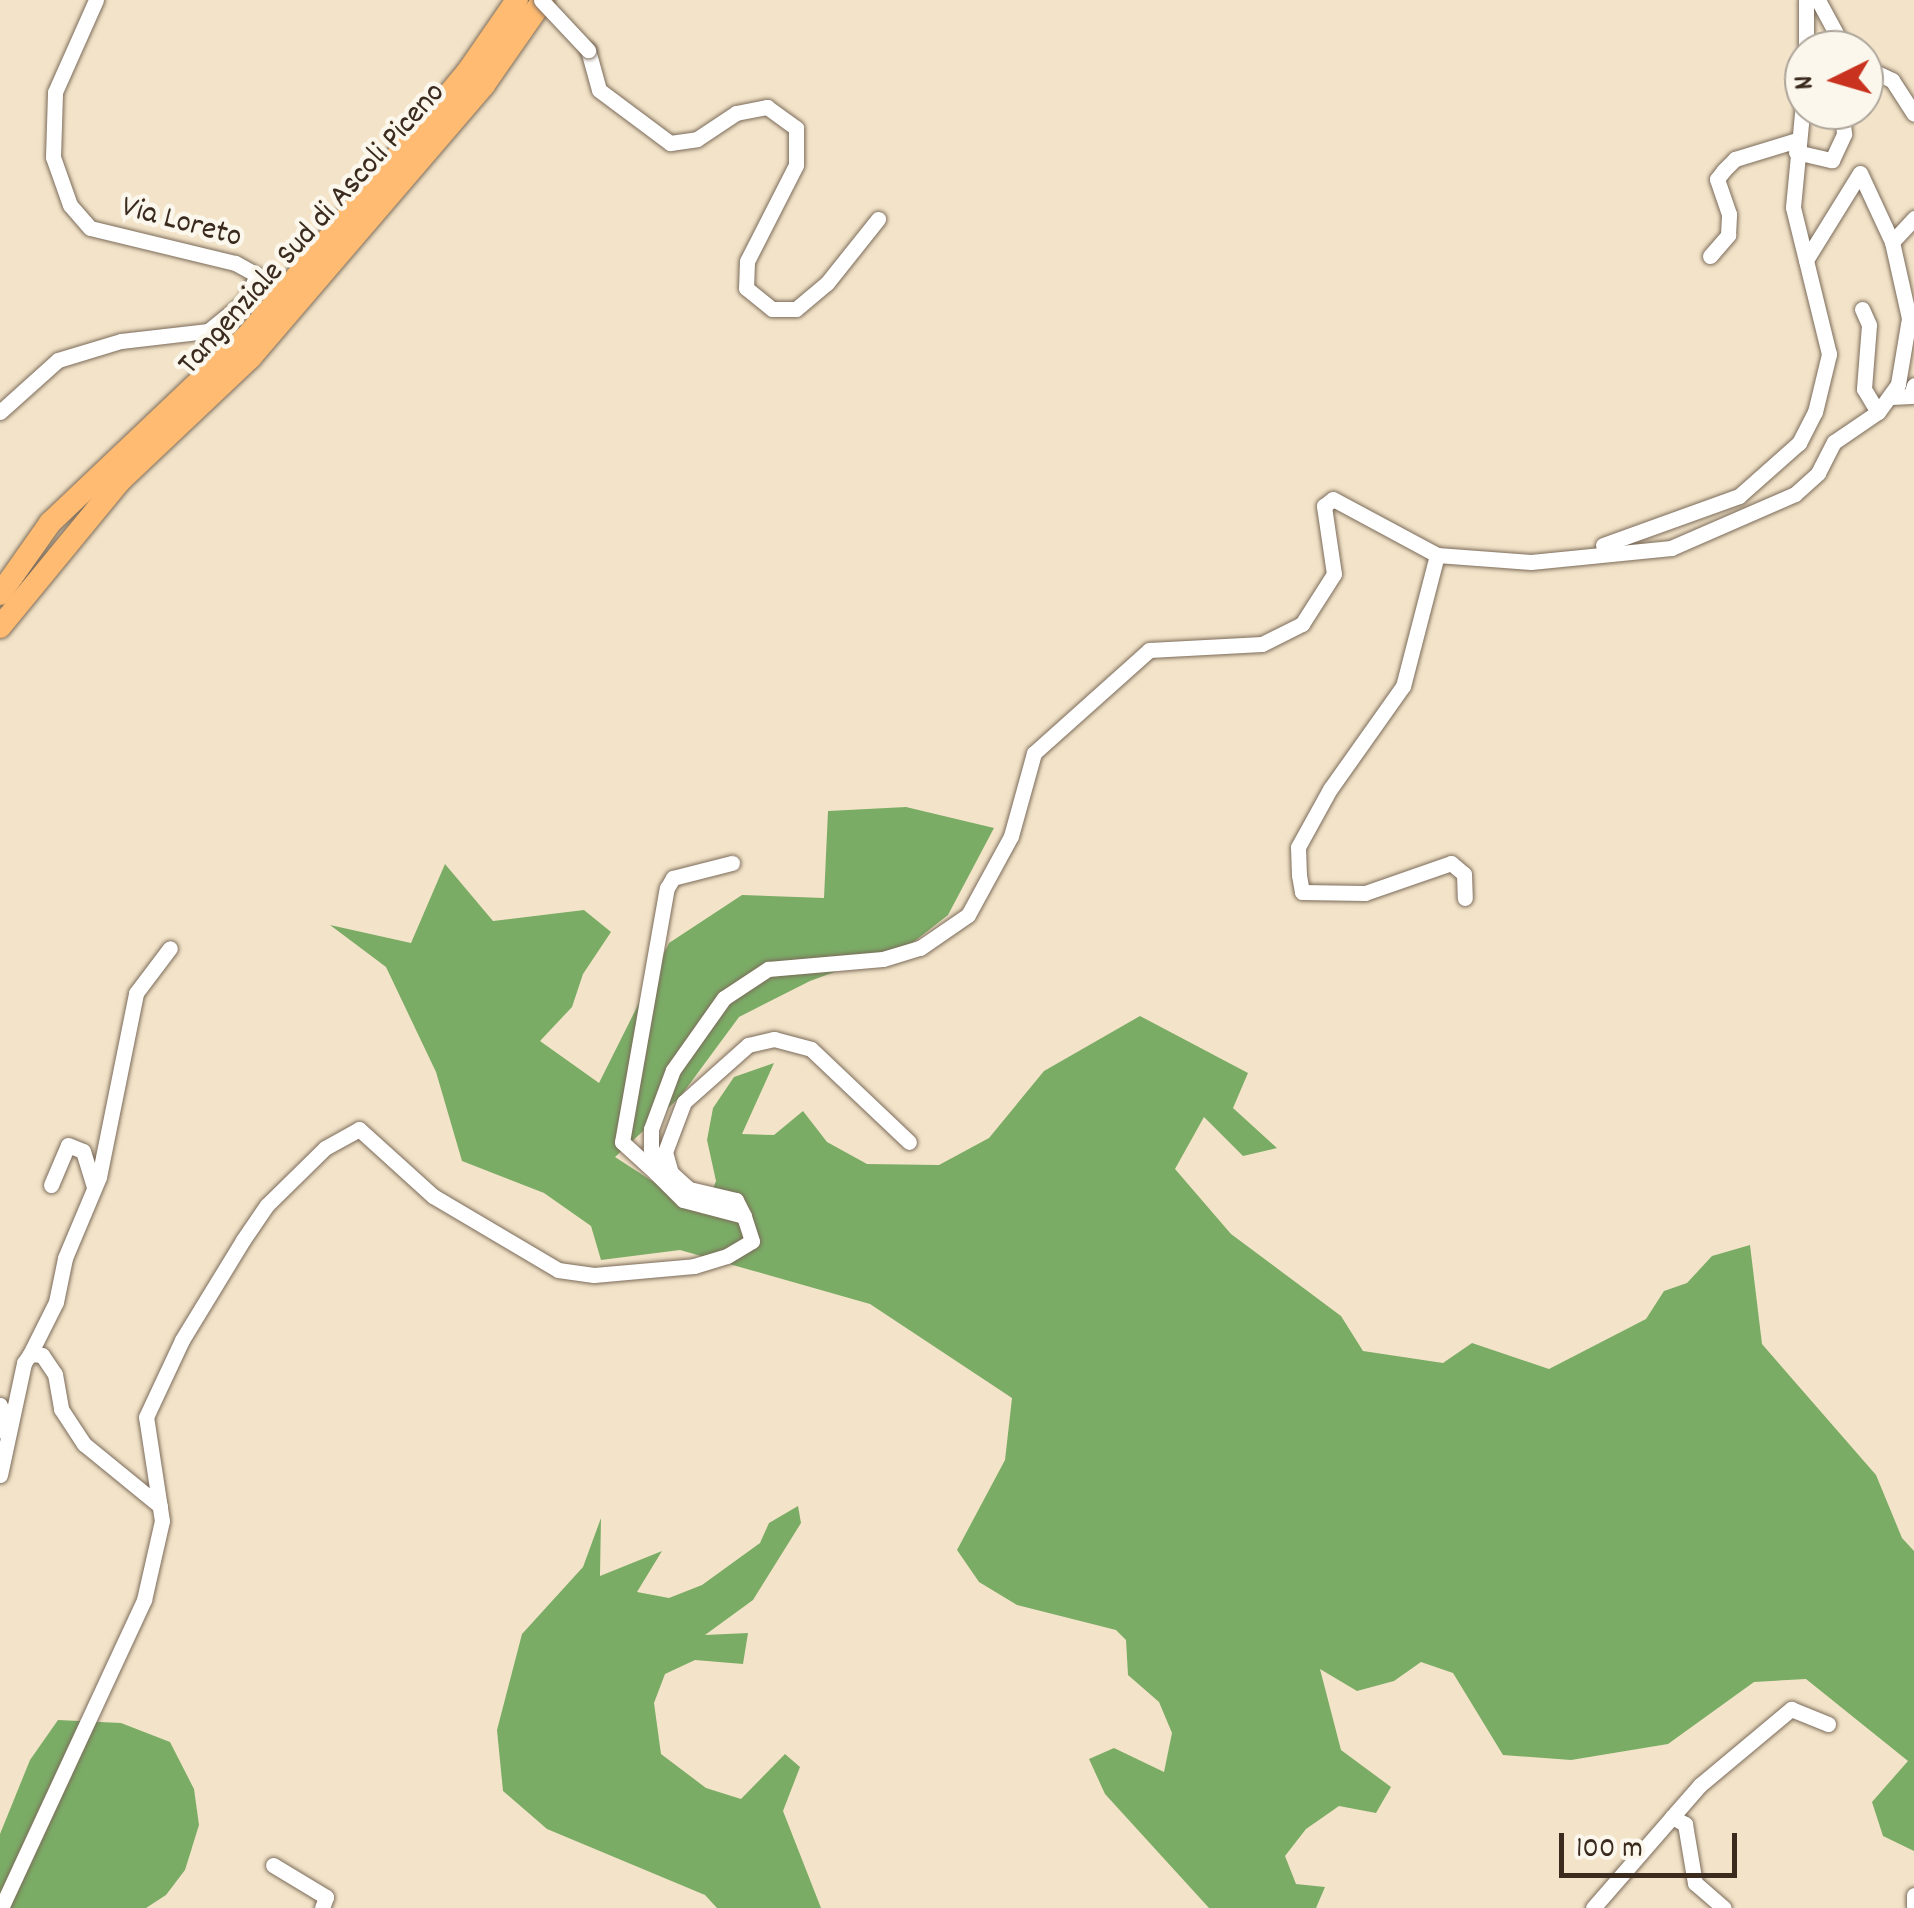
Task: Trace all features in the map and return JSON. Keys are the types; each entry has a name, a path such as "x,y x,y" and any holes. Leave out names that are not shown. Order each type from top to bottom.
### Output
{"highway":[{"name":"Tangenziale Sud di Ascoli Piceno","path":"0,594 50,522 248,335 456,86 518,0"},
{"name":"Tangenziale Sud di Ascoli Piceno","path":"0,627 120,481 251,357 484,85 542,0"}],"street":[{"name":"Via Loreto","path":"0,412 58,360 121,341 208,331 244,300 257,275 235,262 90,228 70,204 53,157 55,92 96,0"},
{"path":"542,0 588,50 599,90 670,143 697,139 736,113 766,107 796,128 796,165 747,261 746,288 772,310 796,310 817,292 878,219"},
{"path":"1806,0 1806,30"},
{"path":"1818,0 1834,30"},
{"path":"1884,76 1892,80 1914,114"},
{"path":"656,1173 652,1129 674,1070 724,998 768,969 883,959 920,948 968,915 1010,836 1034,754 1149,650 1262,644 1302,624 1334,574 1324,506 1342,500 1381,530 1437,555 1531,562 1581,552 1740,496 1798,443 1815,412 1828,354 1793,207 1799,130"},
{"path":"1710,256 1728,235 1729,214 1717,179 1735,159 1796,146 1832,160 1844,130"},
{"path":"1581,552 1671,548 1743,522 1795,494 1818,473 1834,442 1878,412 1891,397 1909,318 1892,242 1860,173 1806,260"},
{"path":"1892,242 1914,218"},
{"path":"1862,309 1869,324 1864,388 1878,412"},
{"path":"1891,397 1911,396 1914,384"},
{"path":"1437,555 1404,686 1298,846 1299,875 1302,892 1365,893 1451,862 1464,874 1465,898"},
{"path":"732,863 673,878 667,888 622,1142 682,1200 744,1216"},
{"path":"0,1475 30,1354 56,1302 65,1258 94,1186 136,994 170,948"},
{"path":"1,1908 144,1600 160,1506 146,1417 182,1340 267,1205 342,1135 358,1129 375,1138 432,1196 558,1270 594,1275 711,1261 752,1240 736,1200 689,1189 671,1173 665,1152 684,1102 748,1045 774,1038 812,1049 909,1142"},
{"path":"51,1186 68,1145 82,1150 94,1186"},
{"path":"30,1354 42,1355 55,1374 60,1409 84,1444 160,1506"},
{"path":"0,1405 7,1442"},
{"path":"1593,1908 1700,1784 1790,1709 1828,1724"},
{"path":"1672,1817 1686,1824 1701,1908"},
{"path":"273,1865 326,1896 322,1908"},
{"path":"1700,1888 1724,1908"},
{"path":"1914,1894 1914,1906"}],"green space":[{"path":"906,807 994,828 948,915 911,944 810,981 739,1017 680,1097 615,1157 703,1214 716,1181 707,1140 713,1108 734,1077 774,1063 742,1134 774,1135 803,1111 827,1142 867,1164 939,1165 989,1138 1044,1071 1140,1016 1248,1073 1233,1108 1277,1148 1243,1156 1204,1117 1175,1169 1231,1234 1341,1316 1363,1351 1443,1363 1472,1343 1549,1369 1646,1319 1664,1291 1687,1283 1712,1256 1750,1245 1762,1344 1876,1475 1902,1538 1914,1551 1914,1851 1883,1836 1872,1802 1908,1761 1806,1679 1754,1682 1668,1744 1571,1760 1503,1755 1453,1673 1421,1662 1394,1681 1357,1691 1320,1669 1341,1750 1391,1787 1376,1813 1339,1806 1306,1829 1285,1856 1296,1884 1325,1887 1316,1908 1209,1908 1105,1794 1089,1759 1114,1748 1164,1772 1172,1733 1159,1702 1128,1675 1126,1640 1116,1630 1017,1605 979,1582 957,1550 1005,1460 1012,1398 870,1304 680,1250 601,1260 591,1226 544,1193 462,1161 436,1072 386,967 330,925 411,943 445,864 493,921 584,910 611,932 583,974 572,1007 540,1041 599,1083 669,943 742,895 824,898 828,811"},
{"path":"798,1506 801,1523 753,1600 705,1635 748,1633 743,1664 695,1660 665,1674 654,1703 661,1754 706,1788 741,1799 785,1754 800,1767 783,1811 821,1908 717,1908 705,1895 547,1829 503,1791 497,1730 522,1634 583,1567 601,1518 600,1576 662,1551 637,1592 669,1598 702,1585 760,1543 769,1523"},
{"path":"58,1720 121,1723 170,1742 194,1789 199,1825 185,1870 166,1895 146,1908 0,1908 0,1834 30,1760"}]}
